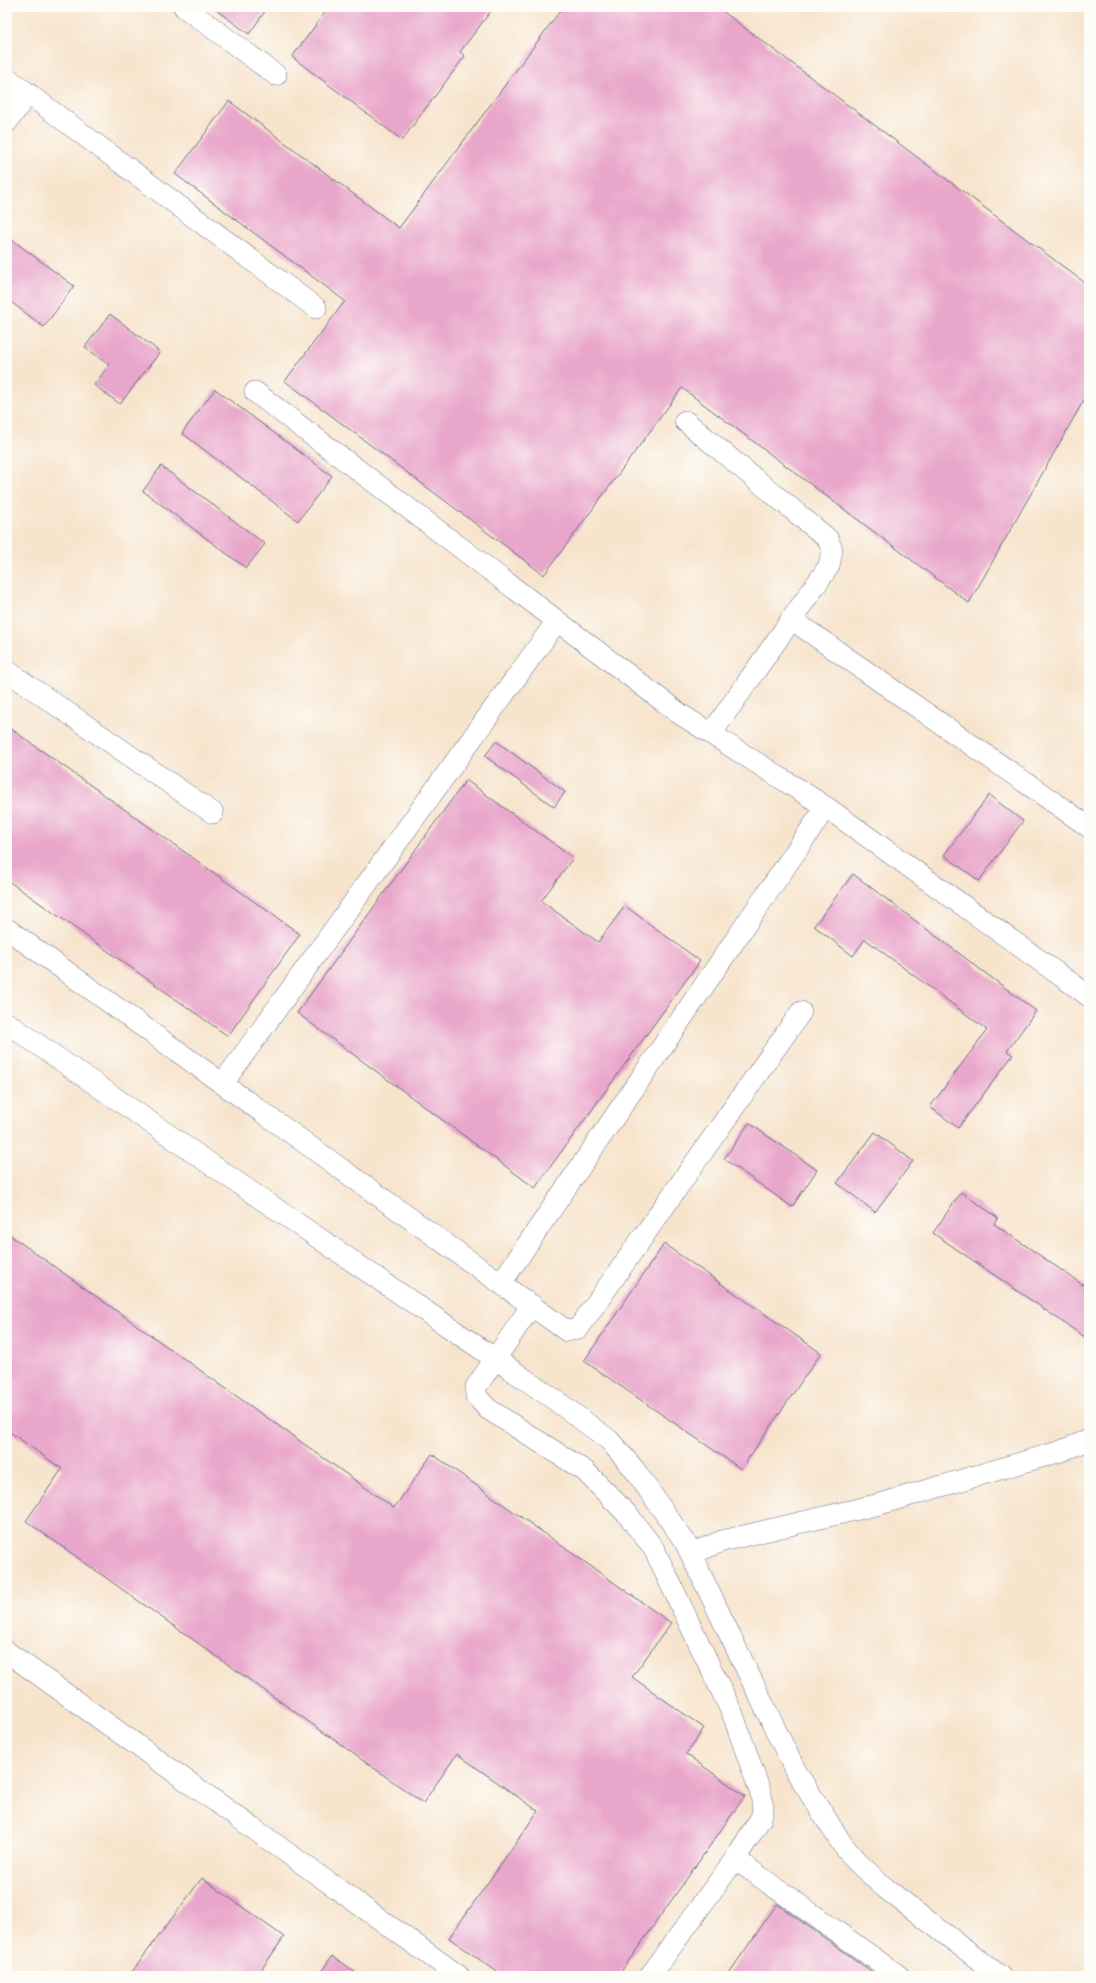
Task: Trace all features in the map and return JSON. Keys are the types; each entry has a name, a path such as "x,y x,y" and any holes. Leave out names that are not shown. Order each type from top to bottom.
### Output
{"street":[{"path":"184,7 276,74"},
{"path":"7,78 316,308"},
{"path":"7,122 28,93"},
{"path":"254,392 680,714 826,807 1089,996"},
{"path":"685,421 828,538 832,550 829,566 711,734"},
{"path":"791,619 1089,827"},
{"path":"223,1083 557,621"},
{"path":"7,670 213,813"},
{"path":"501,1283 826,807"},
{"path":"7,929 568,1331 578,1329 800,1012"},
{"path":"7,1023 225,1175 495,1359 609,1440 634,1469 691,1554 795,1770 842,1844 856,1861 885,1888 1000,1976"},
{"path":"532,1305 476,1387 476,1396 488,1409 585,1471 628,1515 654,1549 732,1715 761,1794 763,1809 761,1818 735,1859 650,1976"},
{"path":"691,1554 722,1541 880,1504 1058,1452 1089,1440"},
{"path":"7,1652 459,1976"},
{"path":"735,1859 898,1976"}],"building":[{"path":"212,7 268,7 249,34"},
{"path":"329,7 494,7 460,52 465,56 402,140 292,57"},
{"path":"563,7 717,7 1089,286 1089,391 969,603 682,388 544,575 285,381 345,301 175,174 229,101 399,228"},
{"path":"7,236 74,286 44,327 7,299"},
{"path":"110,314 160,352 120,404 94,385 109,365 85,347"},
{"path":"215,389 332,476 298,521 182,433"},
{"path":"161,466 265,544 246,568 143,491"},
{"path":"7,726 300,934 228,1036 7,880"},
{"path":"496,741 565,792 554,807 485,756"},
{"path":"466,780 573,858 541,901 598,942 625,906 700,961 535,1188 297,1013"},
{"path":"989,795 1023,821 979,881 944,855"},
{"path":"853,874 1036,1011 1007,1051 1013,1055 958,1128 930,1107 987,1030 865,939 853,956 814,926"},
{"path":"749,1123 817,1170 792,1207 724,1159"},
{"path":"875,1132 913,1161 875,1212 837,1183"},
{"path":"961,1192 998,1218 994,1224 1089,1289 1089,1340 933,1233"},
{"path":"7,1233 394,1508 432,1454 671,1623 632,1677 704,1728 686,1754 745,1796 618,1976 503,1976 449,1938 538,1811 457,1754 423,1803 26,1521 62,1469 7,1430"},
{"path":"664,1244 821,1353 741,1469 584,1361"},
{"path":"202,1878 284,1937 257,1976 129,1976"},
{"path":"777,1904 878,1976 727,1976"},
{"path":"332,1956 360,1976 318,1976"}]}
